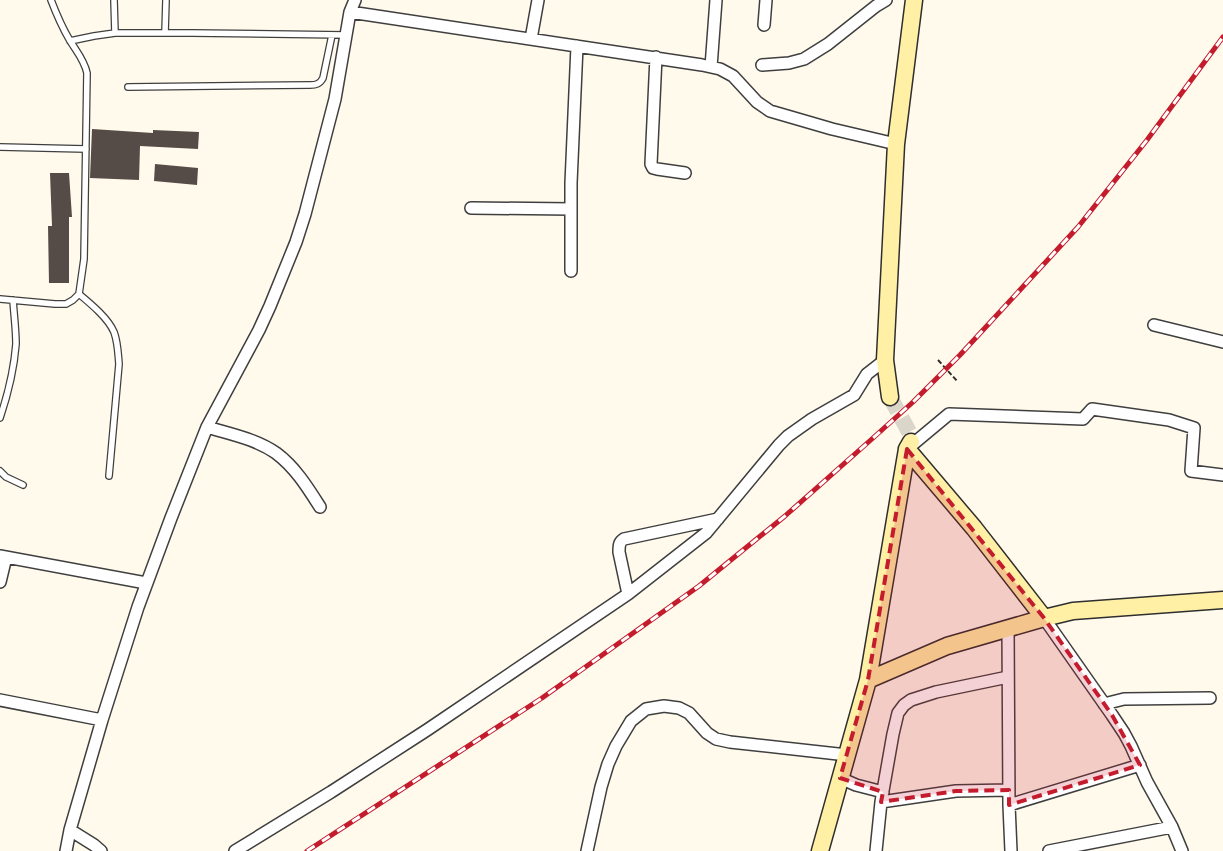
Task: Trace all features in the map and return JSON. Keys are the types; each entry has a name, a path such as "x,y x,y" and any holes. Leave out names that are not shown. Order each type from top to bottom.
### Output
{"main road":[{"path":"890,397 886,360 896,144 914,0"},
{"path":"910,444 1044,618"},
{"path":"820,851 868,680 910,444"},
{"path":"868,680 947,646 1074,611 1223,600"}],"street":[{"path":"66,851 70,830 102,720 146,583 174,508 207,427 259,330 296,242 335,99 350,12 355,0"},
{"path":"531,39 538,0"},
{"path":"711,67 716,0"},
{"path":"764,25 766,0"},
{"path":"762,66 790,63 804,59 828,44 886,0"},
{"path":"350,12 656,57 711,67 732,76 757,102 770,111 896,144"},
{"path":"570,271 577,46"},
{"path":"656,57 651,164 656,169 684,173"},
{"path":"471,208 571,209"},
{"path":"1154,324 1223,342"},
{"path":"235,851 427,730 628,594 706,532 788,436 854,395 867,374 886,360"},
{"path":"910,444 949,414 1083,419 1092,409 1169,420 1194,428 1191,472 1223,475"},
{"path":"207,427 263,445 277,454 303,482 320,507"},
{"path":"628,594 619,547 621,541 718,518"},
{"path":"0,582 3,556 146,583"},
{"path":"1044,618 1124,733 1147,782 1172,827 1182,851"},
{"path":"1008,628 1011,851"},
{"path":"876,851 882,797 898,712 911,700 936,692 1008,677"},
{"path":"1104,704 1124,699 1210,698"},
{"path":"0,700 102,720"},
{"path":"587,851 608,764 616,746 632,721 646,709 664,706 679,708 689,714 707,734 716,739 847,755"},
{"path":"1009,805 1140,765"},
{"path":"840,778 882,797 956,791 1009,790"},
{"path":"1050,851 1172,827"},
{"path":"70,830 101,851"}],"lane":[{"path":"0,300 66,304 80,294 84,259 87,73 85,64 70,41 50,0"},
{"path":"114,0 115,33"},
{"path":"165,33 166,0"},
{"path":"70,41 115,33 346,35"},
{"path":"128,87 314,85 320,83 323,78 332,35"},
{"path":"0,147 86,149"},
{"path":"80,294 95,308 113,330 118,346 119,364 109,476"},
{"path":"0,418 11,383 16,342 13,300"},
{"path":"0,471 6,477 22,485"}],"path":[{"path":"938,360 958,382"}],"highlighted area":[{"path":"907,449 1044,618 1112,715 1140,765 1009,805 1009,790 956,791 881,802 883,792 840,778 868,680"}],"building":[{"path":"92,129 153,133 153,130 199,132 198,149 140,146 139,180 90,178"},
{"path":"155,164 198,168 197,185 154,181"},
{"path":"50,173 69,173 72,217 69,217 69,283 49,283 48,226 52,226"}],"tunnel":[{"path":"890,397 913,439"}],"railway":[{"path":"307,851 542,698 699,586 785,516 873,438 913,402 960,355 1078,227 1147,140 1223,37"}]}
